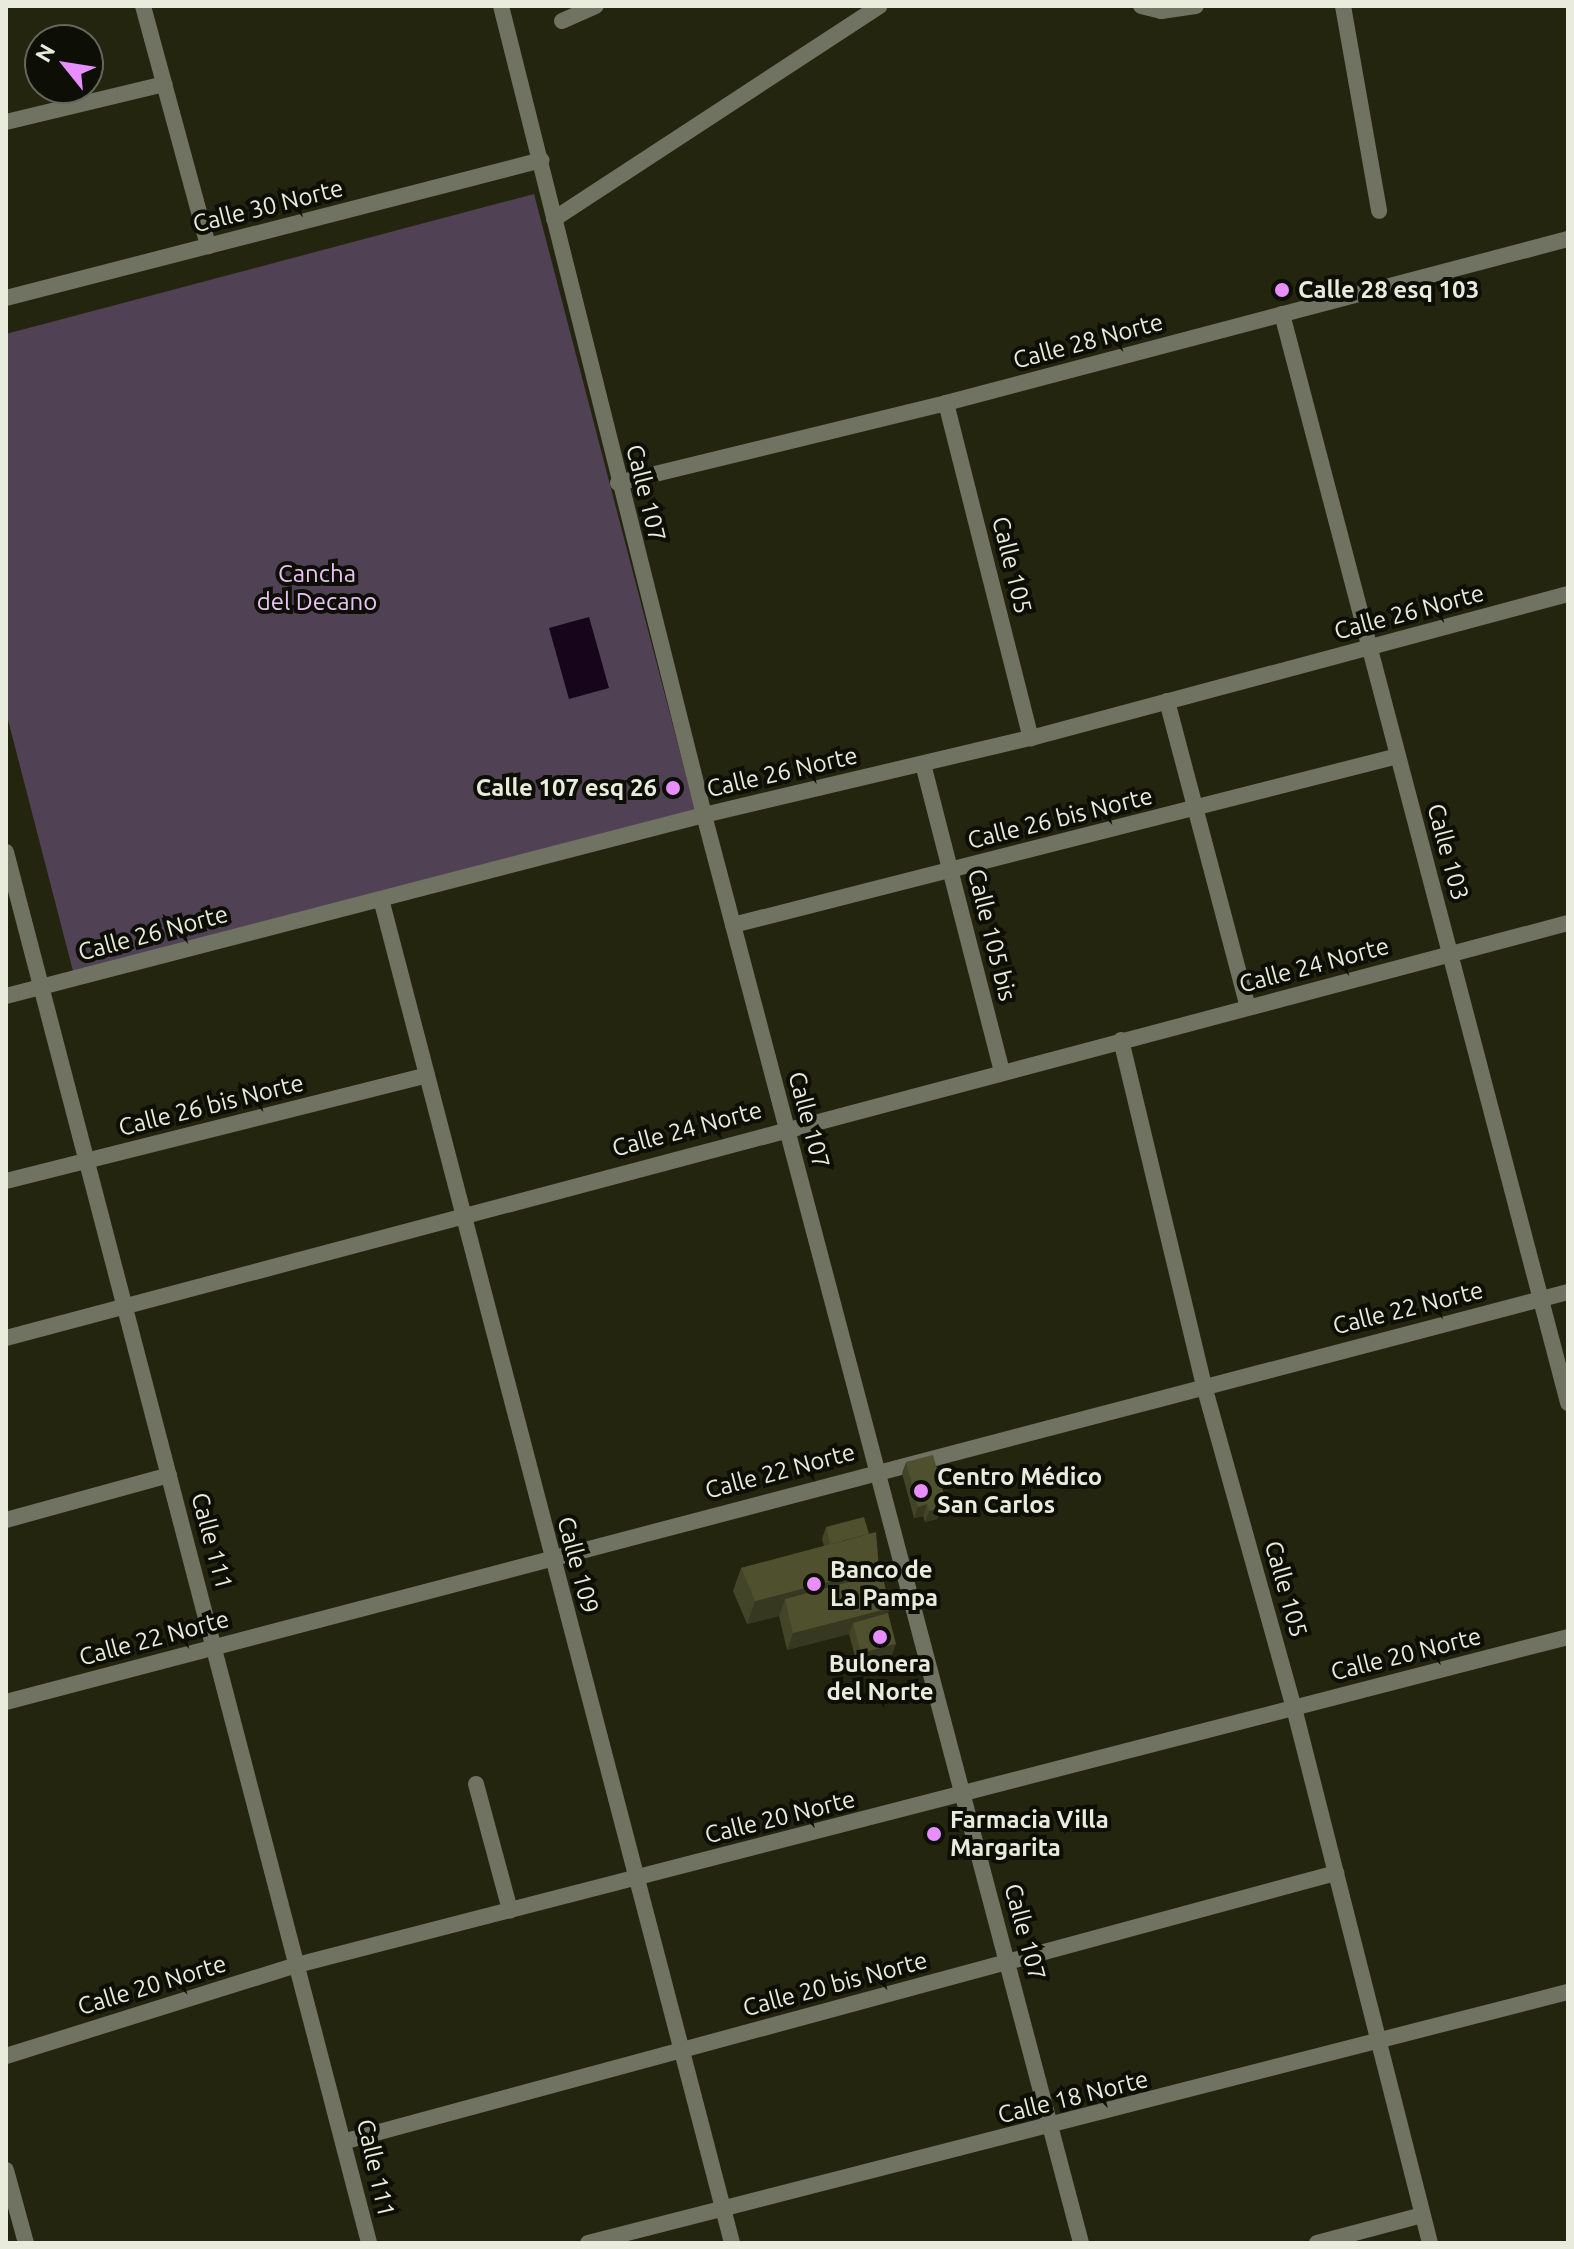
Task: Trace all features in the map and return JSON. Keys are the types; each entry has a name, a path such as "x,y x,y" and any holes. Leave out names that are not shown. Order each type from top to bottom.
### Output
{"street":[{"path":"143,6 208,246"},
{"name":"Calle 107","path":"501,6 542,160 618,483 704,815 1081,2243"},
{"path":"562,21 596,6"},
{"path":"554,219 880,6"},
{"path":"1141,6 1161,11 1196,6"},
{"path":"1343,6 1379,211"},
{"path":"6,122 164,84"},
{"name":"Calle 30 Norte","path":"6,298 542,160"},
{"name":"Calle 28 Norte","path":"618,483 946,403 1568,239"},
{"name":"Calle 103","path":"1282,314 1568,1403"},
{"name":"Calle 105","path":"946,403 1031,738"},
{"name":"Calle 26 Norte","path":"6,996 704,815 1031,738 1568,594"},
{"path":"1167,701 1248,1007"},
{"name":"Calle 26 bis Norte","path":"733,925 1398,756"},
{"name":"Calle 105 bis","path":"923,764 1002,1071"},
{"name":"Calle 111","path":"6,852 128,1308 297,1965 346,2141 369,2243"},
{"name":"Calle 109","path":"381,899 550,1559 685,2049 732,2243"},
{"name":"Calle 24 Norte","path":"6,1338 128,1308 463,1213 1568,923"},
{"name":"Calle 105","path":"1121,1040 1204,1386 1294,1708 1430,2243"},
{"name":"Calle 26 bis Norte","path":"6,1181 427,1075"},
{"name":"Calle 22 Norte","path":"6,1702 879,1469 1568,1292"},
{"path":"6,1520 169,1475"},
{"name":"Calle 20 Norte","path":"6,2056 297,1965 965,1796 1568,1637"},
{"path":"476,1784 510,1910"},
{"name":"Calle 20 bis Norte","path":"346,2141 1336,1873"},
{"name":"Calle 18 Norte","path":"588,2243 1051,2128 1568,1992"},
{"path":"6,2170 26,2243"},
{"path":"1317,2243 1422,2215"}],"green space":[{"name":"Cancha del Decano","path":"534,194 695,810 74,975 6,712 6,334"}],"shaded area":[{"path":"589,617 609,688 569,699 549,628"}],"building":[{"name":"Centro Médico San Carlos","path":"933,1455 945,1498 939,1499 941,1507 929,1511 927,1504 918,1507 906,1462"},
{"path":"864,1517 869,1534 830,1544 826,1527"},
{"path":"876,1532 879,1569 755,1601 741,1568"},
{"path":"882,1573 890,1608 793,1633 785,1599"},
{"path":"888,1613 896,1644 861,1653 853,1623"}],"place":[{"name":"Calle 28 esq 103","path":"1282,290"},
{"name":"Calle 107 esq 26","path":"673,788"},
{"name":"Centro Médico San Carlos","path":"921,1491"},
{"name":"Banco de La Pampa","path":"814,1584"},
{"name":"Bulonera del Norte","path":"880,1637"},
{"name":"Farmacia Villa Margarita","path":"934,1834"}]}
